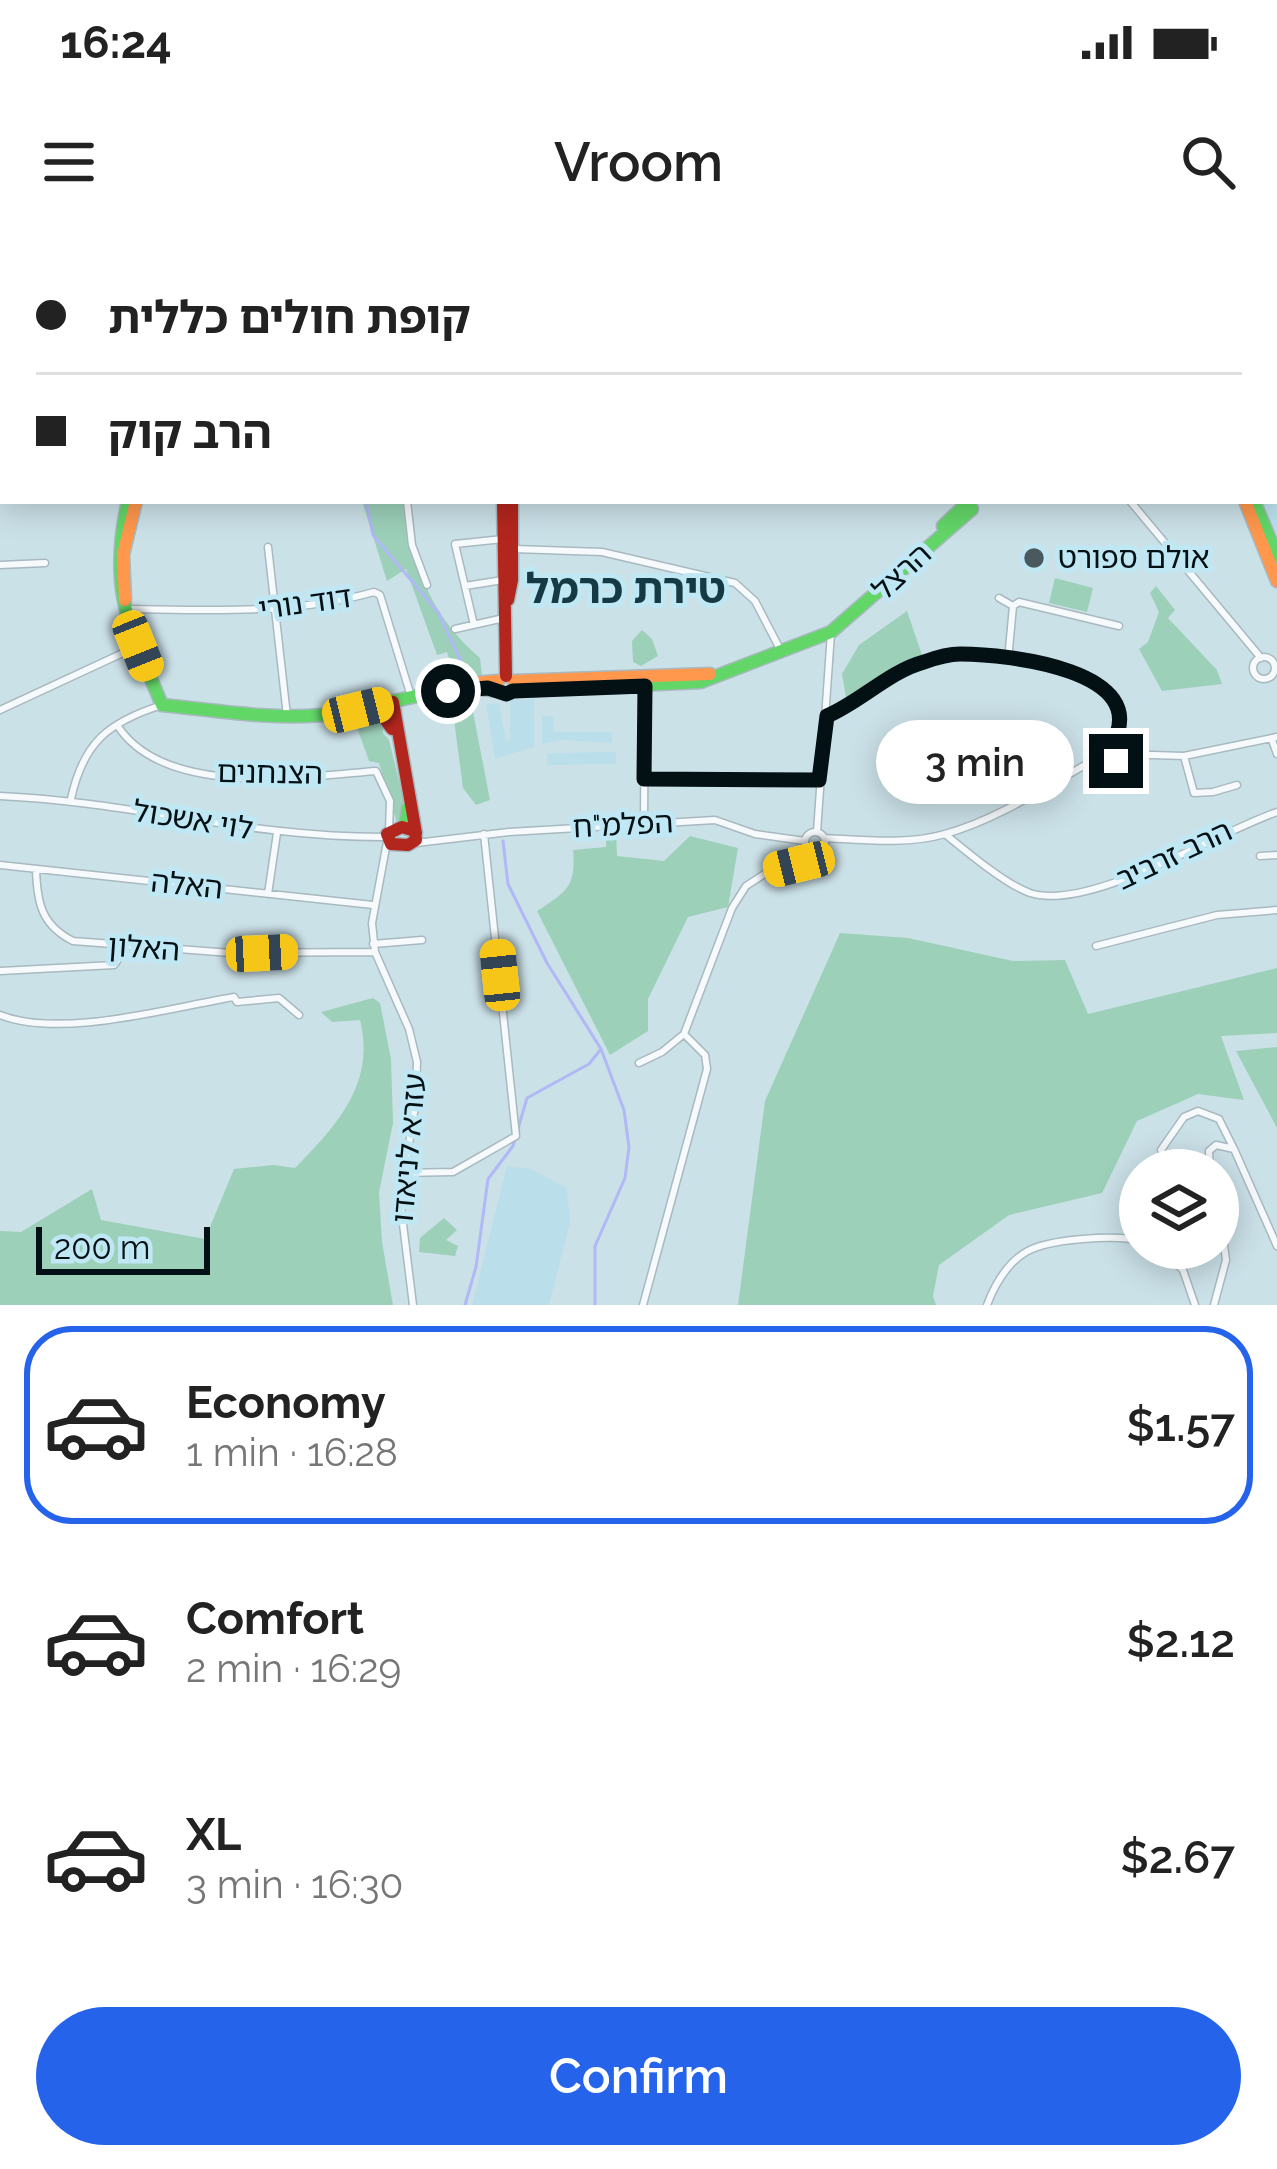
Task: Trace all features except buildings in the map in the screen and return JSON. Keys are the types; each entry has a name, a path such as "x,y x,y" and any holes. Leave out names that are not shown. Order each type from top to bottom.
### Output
{"street":[{"path":"129,504 118,543 117,588 162,705"},
{"path":"130,504 123,555 127,609 138,646"},
{"path":"407,504 413,549 427,584"},
{"path":"506,684 503,580 508,504"},
{"name":"הרצל","path":"506,684 701,682 831,632 971,504"},
{"path":"1133,504 1261,658 1275,660 1273,674 1260,678 1254,669 1261,658"},
{"path":"1251,504 1277,556"},
{"path":"1251,504 1277,580"},
{"path":"474,625 455,544 602,552 735,583 755,601 781,651"},
{"path":"507,544 512,580 507,611"},
{"path":"268,547 287,717"},
{"path":"0,565 46,563"},
{"path":"465,586 503,580"},
{"name":"דוד נורי","path":"127,609 272,611 374,592 380,596 410,694"},
{"path":"999,598 1013,606"},
{"path":"1013,606 1019,602 1119,626"},
{"path":"1008,660 1013,606"},
{"path":"454,629 507,611"},
{"path":"639,1063 684,1034 732,908 746,886 822,849 819,780 831,632"},
{"path":"0,710 138,646"},
{"path":"810,851 805,842 810,833 885,842 945,834 1103,755 1117,735 1119,718 1118,702 1110,692 1072,671 958,653 916,663 827,716"},
{"path":"644,822 645,683"},
{"path":"391,702 437,686 506,684"},
{"path":"71,799 84,754 101,735 162,705 287,717 358,710 506,684"},
{"path":"391,702 413,835"},
{"path":"391,702 413,835"},
{"path":"358,710 379,712 392,729"},
{"name":"הצנחנים","path":"117,725 129,744 170,767 239,777 319,777 376,770 390,801 389,842"},
{"path":"1111,746 1120,754 1184,756 1274,739 1277,754"},
{"path":"1103,755 1113,763 1120,754"},
{"path":"1184,756 1194,793 1238,785"},
{"path":"644,779 819,780"},
{"name":"לוי אשכול","path":"0,796 71,799 277,833 389,842"},
{"name":"הרב זרביב","path":"945,834 1022,889 1046,896 1099,890 1277,812"},
{"name":"הפלמ\"ח","path":"413,835 439,838 715,820 755,834 805,842"},
{"path":"268,894 277,833"},
{"path":"401,1173 453,1172 515,1136 484,834"},
{"path":"389,842 413,835"},
{"name":"עזרא לניאדו","path":"389,842 373,905 374,948 410,1029 417,1062 413,1126 401,1173 402,1241 412,1305"},
{"path":"1261,856 1277,855"},
{"name":"האלה","path":"0,866 373,905"},
{"name":"האלון","path":"36,869 40,910 56,931 84,944 231,953 374,948 422,940"},
{"path":"1096,946 1216,915 1277,910"},
{"path":"0,971 113,965 127,947"},
{"path":"0,1015 32,1025 63,1025 234,997 237,1002 279,998 299,1015"},
{"path":"643,1305 707,1069 705,1054 684,1034"},
{"path":"1162,1149 1172,1129 1198,1111 1219,1119 1234,1149"},
{"path":"1211,1149 1216,1145 1234,1149"},
{"path":"1239,1160 1277,1246"},
{"path":"987,1304 1002,1273 1029,1249 1119,1235"},
{"path":"1182,1269 1195,1305"},
{"path":"1214,1305 1224,1269"}],"shaded area":[{"path":"1263,504 1277,504 1277,536"},
{"path":"534,699 534,747 495,759 486,705 499,703 506,741 510,738 510,700"},
{"path":"542,716 553,716 554,732 612,732 612,743 562,740 542,744"},
{"path":"616,752 616,764 547,765 547,753"},
{"path":"507,1166 531,1169 567,1188 570,1223 549,1305 472,1305"}],"green space":[{"path":"363,504 405,504 427,588 448,625 480,658 482,675 455,677 447,652 437,655 406,569 387,581"},
{"path":"1055,578 1093,588 1087,612 1049,603"},
{"path":"1156,586 1175,610 1168,618 1217,670 1222,684 1162,691 1139,649 1148,642 1159,612 1150,593"},
{"path":"907,611 922,655 846,697 842,674 859,645"},
{"path":"642,630 652,639 658,656 641,666 633,662 632,641"},
{"path":"472,707 490,800 476,805 463,788 453,712"},
{"path":"372,715 389,740 405,821 397,823 379,763 369,761 353,716"},
{"path":"616,830 617,856 664,861 690,836 738,848 728,907 688,917 648,999 648,1031 610,1055 537,911 567,887 573,850 606,847 606,831"},
{"path":"840,933 908,938 1013,961 1065,960 1088,1014 1277,968 1277,1033 1221,1036 1244,1100 1198,1094 1137,1121 1123,1149 1119,1149 1102,1193 1009,1215 939,1265 933,1296 936,1305 738,1305 765,1101"},
{"path":"373,998 380,1003 391,1059 393,1123 379,1192 393,1305 0,1305 0,1231 21,1232 92,1189 101,1220 205,1239 234,1169 295,1168 338,1120 362,1064 360,1020 332,1022 321,1012"},
{"path":"1277,1047 1277,1128 1236,1051"},
{"path":"444,1218 457,1230 446,1240 458,1246 455,1256 419,1252 420,1238"}],"waterway":[{"path":"367,504 373,535 438,612 469,678"},
{"path":"503,841 508,884 547,963 601,1049 624,1110 629,1147 625,1178 595,1246 595,1305"},
{"path":"465,1305 476,1267 488,1179 513,1146 527,1098 589,1064 601,1049"}],"traffic: fast":[{"path":"127,504 121,583 131,629 162,705 302,716 454,690 499,691"},
{"path":"1255,504 1277,556"},
{"path":"943,526 965,505"},
{"path":"513,691 701,682 831,632 972,509"},
{"path":"405,827 408,808"}],"traffic: slow":[{"path":"125,600 123,555 135,504"},
{"path":"1246,504 1277,581"},
{"path":"514,681 710,674"},
{"path":"474,683 498,681"}],"traffic: jam":[{"path":"503,504 506,676"},
{"path":"508,600 512,504"},
{"path":"393,702 416,833"},
{"path":"369,711 382,715 392,729"},
{"path":"402,827 415,831 416,840 408,845 391,844 387,834 402,827"}],"place":[{"name":"אולם ספורט","path":"1034,558"}],"district":[{"name":"טירת כרמל","path":"626,588"}],"route":[{"path":"448,691 488,688 506,694 645,686 644,779 819,780 827,716 916,663 958,653 1072,671 1110,692 1118,702 1117,735 1111,746 1120,751 1116,761"}]}
